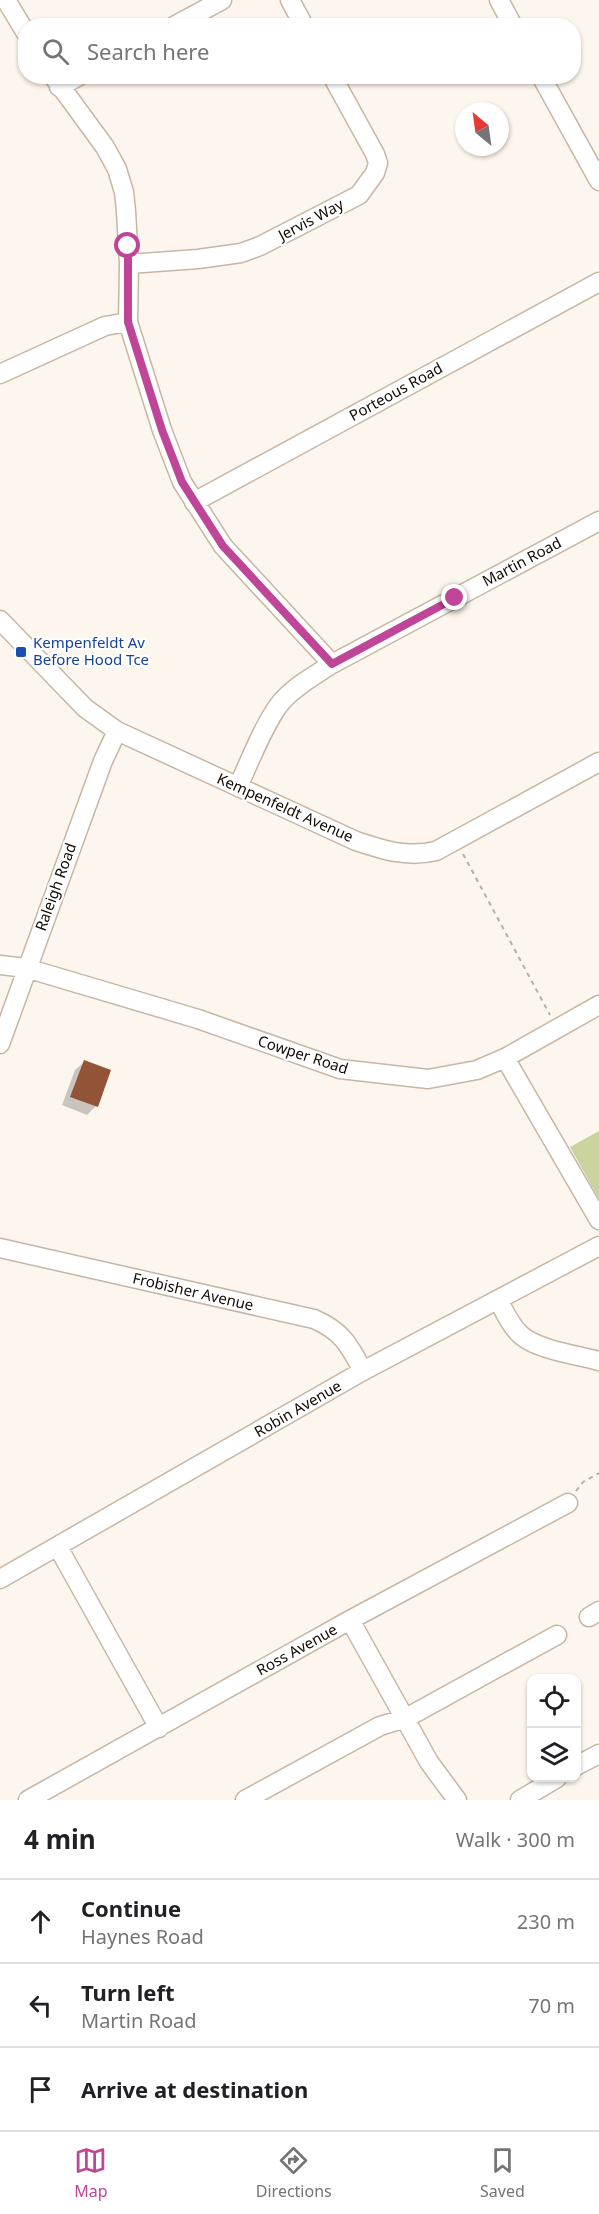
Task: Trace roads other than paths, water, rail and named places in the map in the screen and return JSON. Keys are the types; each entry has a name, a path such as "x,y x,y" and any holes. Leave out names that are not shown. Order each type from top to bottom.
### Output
{"street":[{"path":"6,0 18,20"},
{"path":"189,18 222,0"},
{"path":"290,0 300,18"},
{"path":"499,0 509,18"},
{"path":"58,84 105,147 117,170 124,192 129,264 128,322 174,462 194,502 223,546 332,664"},
{"name":"Jervis Way","path":"129,264 241,253 279,238 358,195 375,173 378,163 336,84"},
{"path":"545,84 599,181"},
{"name":"Porteous Road","path":"194,502 599,282"},
{"path":"0,375 105,326 128,322"},
{"name":"Martin Road","path":"238,787 271,719 281,702 294,690 332,664 599,521"},
{"name":"Kempenfeldt Avenue","path":"0,620 85,708 117,731 356,841 393,853 422,854 436,850 599,762"},
{"name":"Raleigh Road","path":"0,1044 103,761 117,731"},
{"name":"Cowper Road","path":"0,965 26,968 198,1019 340,1070 428,1079 477,1070 505,1058 599,1005"},
{"path":"505,1058 599,1220"},
{"name":"Robin Avenue","path":"0,1578 58,1547 363,1371 599,1246"},
{"name":"Frobisher Avenue","path":"0,1248 314,1319 338,1332 351,1347 363,1371"},
{"path":"498,1300 514,1328 523,1337 541,1345 599,1361"},
{"name":"Ross Avenue","path":"28,1800 350,1620 568,1503"},
{"path":"58,1547 159,1728"},
{"path":"350,1620 429,1762 442,1800"},
{"path":"245,1800 380,1726 406,1718 556,1635"},
{"path":"581,1763 599,1754"},
{"path":"429,1762 457,1800"},
{"path":"520,1798 550,1782"}],"place":[{"name":"Kempenfeldt Av Before Hood Tce","path":"21,652"}]}
